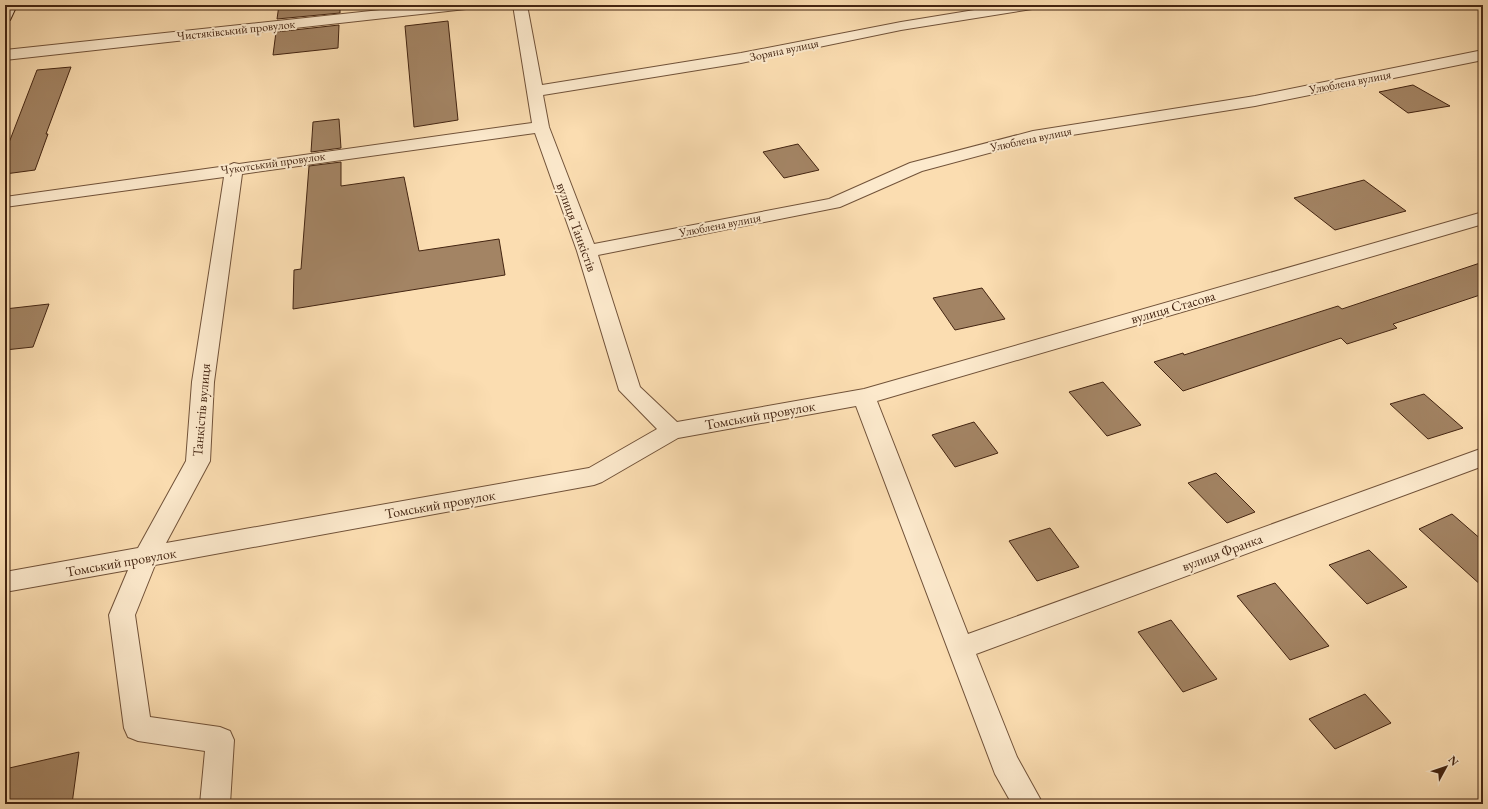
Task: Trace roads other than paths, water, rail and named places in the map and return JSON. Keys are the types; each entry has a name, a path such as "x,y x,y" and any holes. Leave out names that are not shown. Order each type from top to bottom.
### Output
{"street":[{"path":"5,17 10,5"},
{"name":"Чистяківський провулок","path":"5,55 466,5"},
{"name":"вулиця Танкістів","path":"520,5 541,127 587,251 630,390 672,431"},
{"name":"Зоряна вулиця","path":"536,91 741,58 901,26 1032,5"},
{"name":"Улюблена вулиця","path":"587,251 834,203 916,167 1033,136 1255,101 1483,55"},
{"name":"Чукотський провулок","path":"5,202 234,168 541,127"},
{"name":"Танкістів вулиця","path":"215,804 220,740 138,728 122,615 146,557 198,461 202,382 234,168"},
{"name":"вулиця Стасова","path":"864,397 1483,218"},
{"path":"864,397 1005,764 1028,804"},
{"name":"Томський провулок","path":"5,582 594,476 672,431 864,397"},
{"name":"вулиця Франка","path":"960,648 1483,457"}]}
